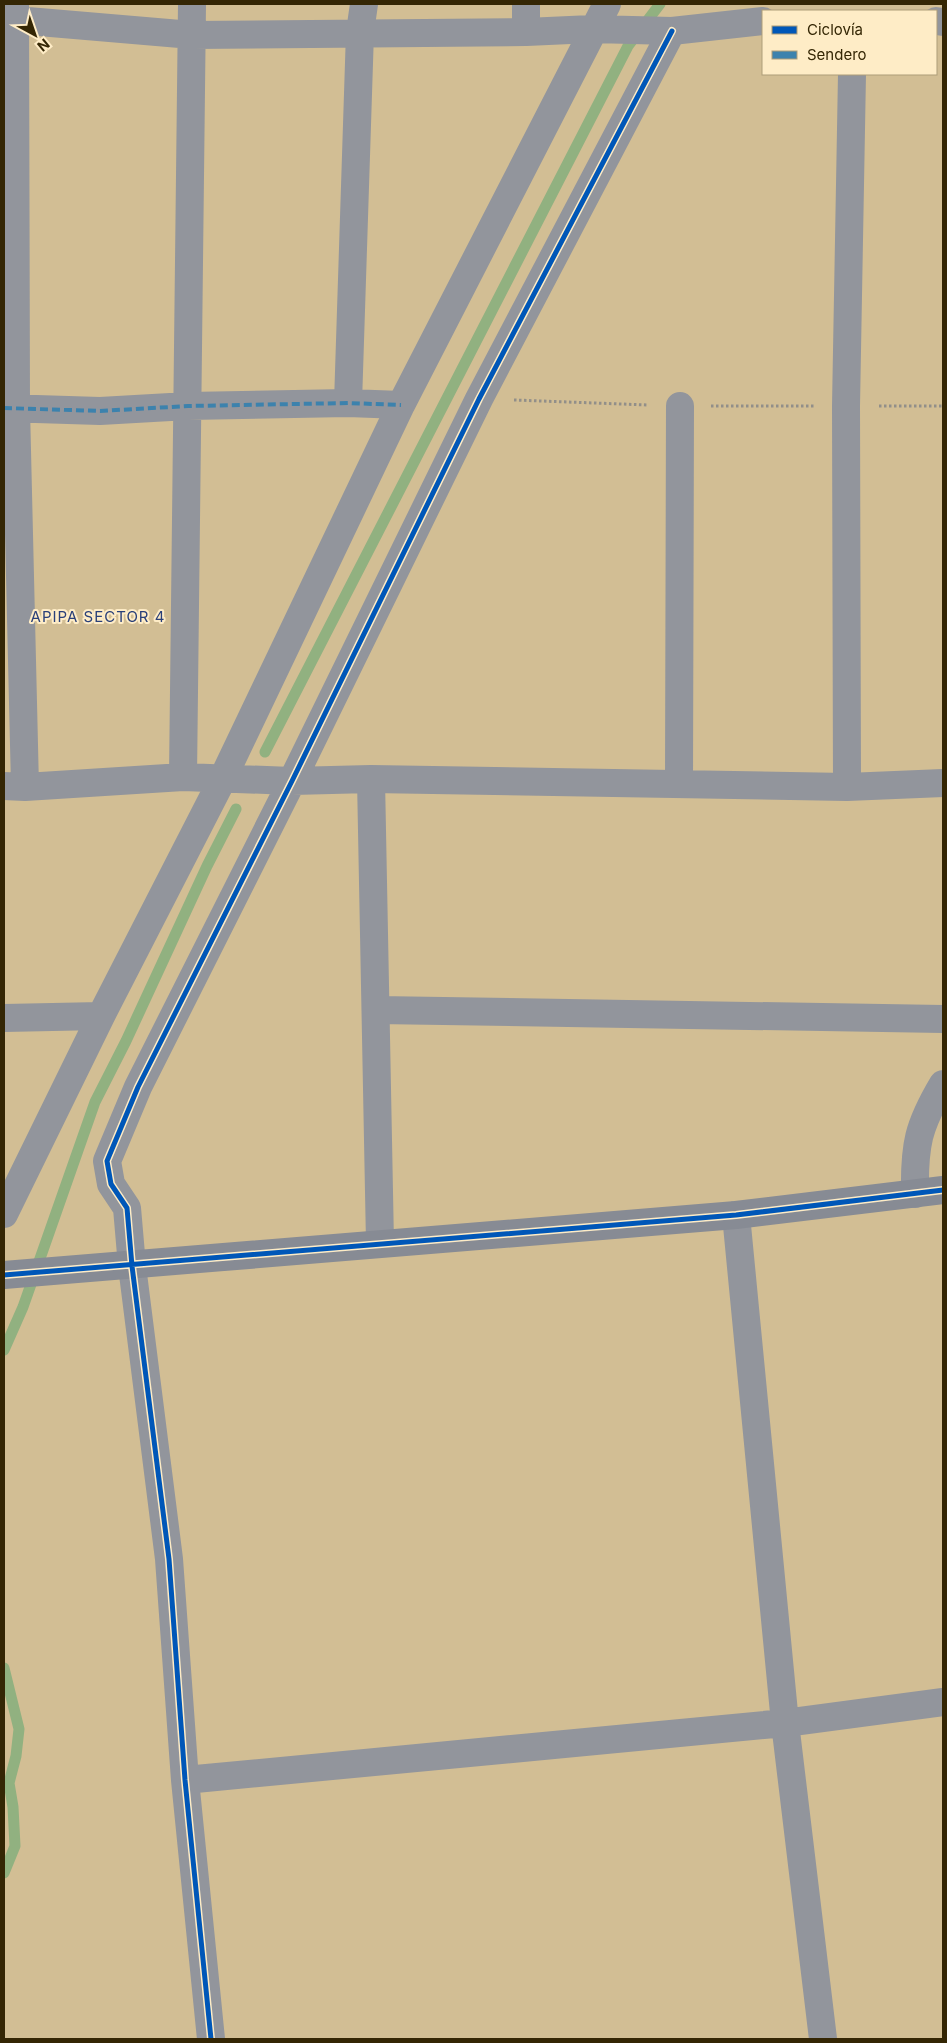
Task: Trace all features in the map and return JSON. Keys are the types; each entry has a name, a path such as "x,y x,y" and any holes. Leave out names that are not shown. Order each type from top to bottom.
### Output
{"street":[{"path":"183,777 192,4"},
{"path":"348,403 360,32 364,4"},
{"path":"526,4 526,32"},
{"path":"4,1214 101,1016 222,780 401,405 592,29 607,4"},
{"path":"762,20 672,31 592,29 526,32 192,35 11,14 10,408 14,787 183,777 222,780 292,781 371,779 847,786 943,783"},
{"path":"211,2039 185,1780 168,1559 126,1208 111,1184 107,1161 138,1087 292,781 479,399 672,31"},
{"path":"847,786 846,406 852,75"},
{"path":"10,408 100,411 188,406 348,403 401,405"},
{"path":"678,783 680,406"},
{"path":"371,779 377,1010 380,1243"},
{"path":"377,1010 943,1019"},
{"path":"4,1018 101,1016"},
{"path":"915,1194 914,1160 918,1138 928,1110 943,1084"},
{"path":"4,1275 736,1215 943,1190"},
{"path":"736,1215 785,1723 823,2039"},
{"path":"185,1780 785,1723 943,1702"}],"waterway":[{"path":"265,752 628,46 660,4"},
{"path":"4,1350 23,1307 95,1102 236,809"},
{"path":"4,1668 19,1729 16,1756 9,1783 13,1807 15,1846 4,1873"}],"marked path":[{"path":"4,408 100,411 188,406 348,403 401,405"}],"cycle path":[{"path":"211,2039 185,1780 169,1559 132,1266 127,1208 111,1184 107,1161 138,1087 292,781 479,399 672,31"},
{"path":"4,1275 736,1215 943,1190"}],"district":[{"name":"APIPA SECTOR 4","path":"98,617"}]}
